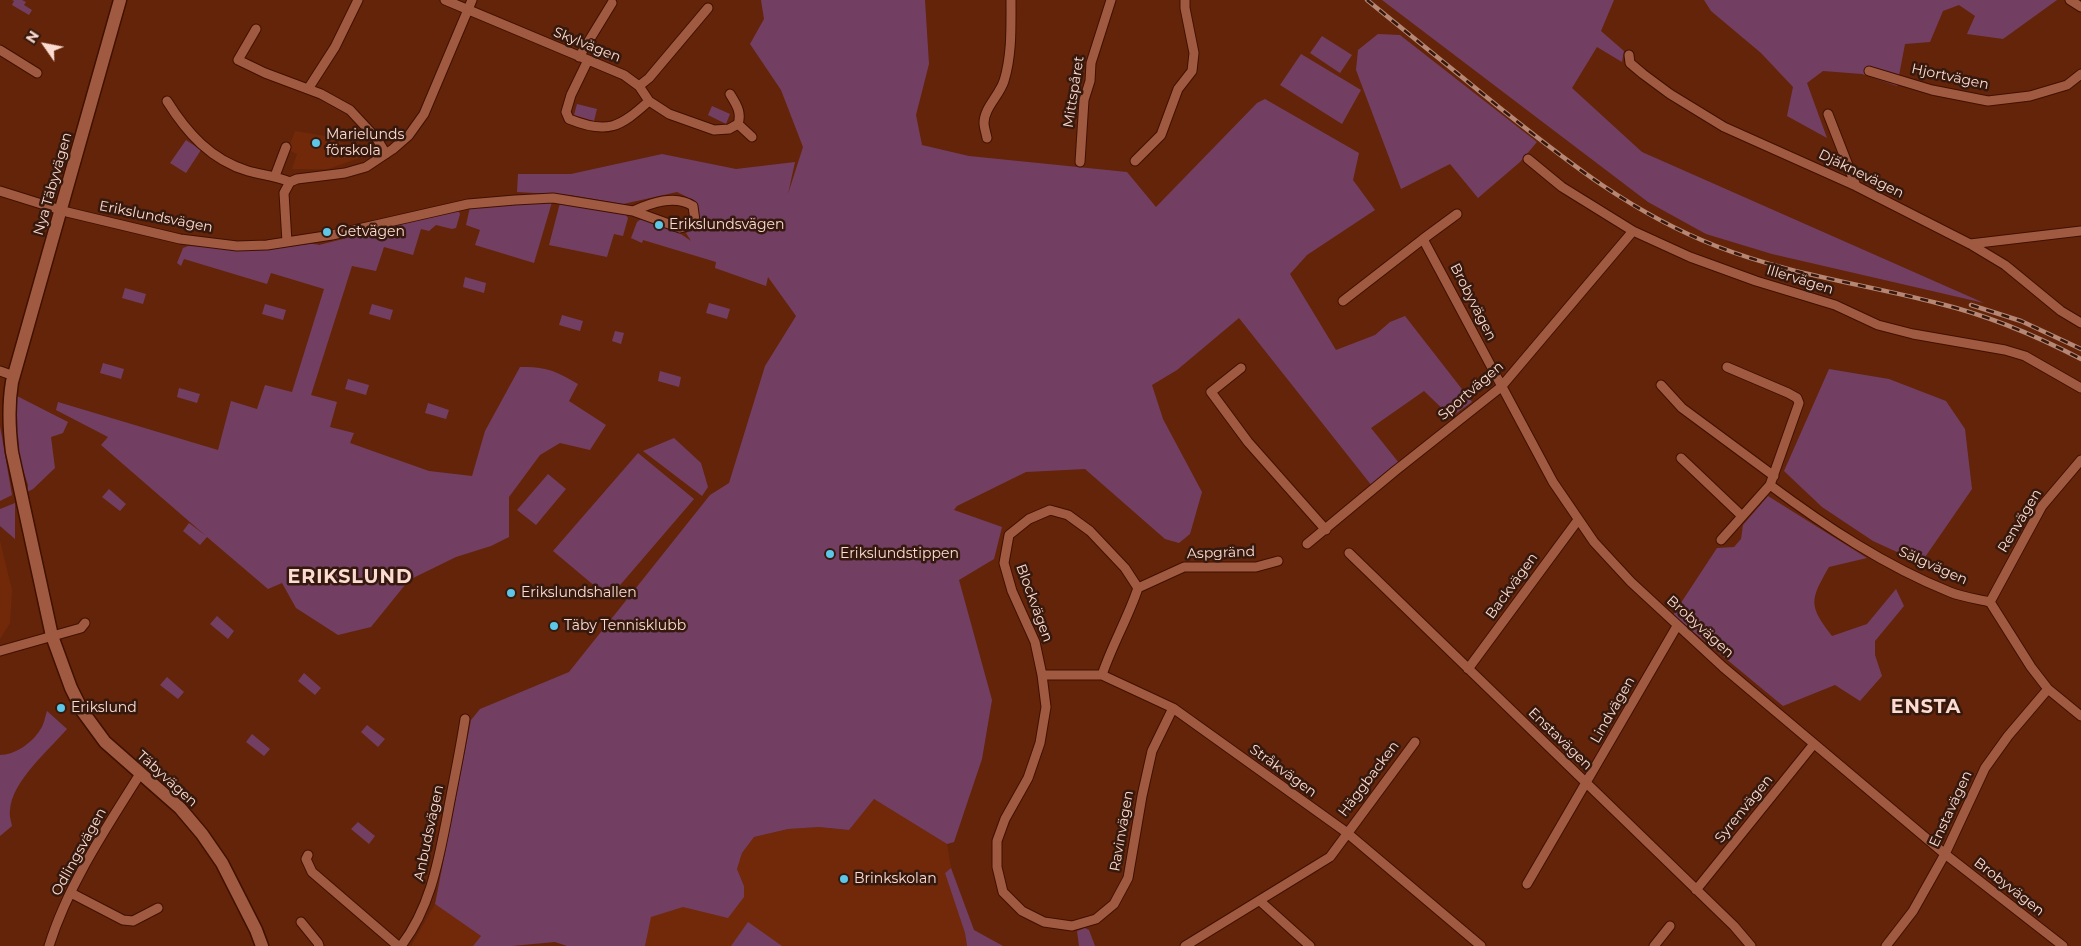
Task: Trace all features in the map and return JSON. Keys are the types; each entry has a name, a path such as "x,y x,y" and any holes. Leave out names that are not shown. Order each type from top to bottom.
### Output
{"main road":[{"name":"Nya Täbyvägen","path":"14,376 120,0"},
{"name":"Täbyvägen","path":"14,376 9,405 8,426 12,452 52,636 71,688 83,712 105,742 180,808 202,834 222,863 256,930 262,946"}],"street":[{"path":"308,89 335,47 358,0"},
{"name":"Skylvägen","path":"445,0 624,75 639,86 649,101 669,114 714,130 729,129 738,124"},
{"path":"287,242 284,193 290,182 297,179 345,173 366,167 386,154 409,135 424,114 472,0"},
{"path":"987,138 984,123 987,109 997,97 1004,81 1010,54 1011,0"},
{"name":"Mittspåret","path":"1080,162 1084,100 1090,81 1091,63 1111,0"},
{"path":"1135,161 1161,135 1178,89 1192,71 1194,53 1185,8 1186,0"},
{"path":"2070,0 2081,7"},
{"path":"612,2 583,59 566,112 569,120 581,124 610,128 625,122 649,101"},
{"path":"639,86 649,78 708,8"},
{"path":"256,29 238,60 265,73 308,89 350,110 377,138 386,154"},
{"path":"0,50 38,73"},
{"name":"Djäknevägen","path":"1629,55 1630,63 1643,74 1670,94 1724,127 1856,186 1970,244 2005,265 2061,311 2081,323"},
{"name":"Hjortvägen","path":"1869,71 1932,90 1988,101 2030,96 2067,85 2081,74"},
{"path":"730,94 739,110 740,118 738,124 752,136"},
{"path":"167,101 199,144 220,159 249,171 275,176 290,182"},
{"path":"1828,114 1856,186"},
{"path":"275,176 286,147"},
{"name":"Illervägen","path":"1528,158 1562,187 1633,231 1690,257 1756,282 1835,305 1878,325 1913,334 2005,350 2024,356 2081,388"},
{"name":"Erikslundsvägen","path":"0,191 60,210 180,238 237,246 287,242 332,235 468,204 553,198 633,211 680,228 691,225 695,221 693,206 686,201 652,203 633,211"},
{"path":"1343,301 1457,214"},
{"name":"Sportvägen","path":"1307,544 1501,387 1633,231"},
{"path":"1970,244 2081,231"},
{"name":"Brobyvägen","path":"1423,239 1553,482 1594,542 1676,626 1945,854 2063,946"},
{"path":"1722,540 1772,481 1799,402 1797,398 1788,393 1727,367"},
{"path":"1241,368 1211,392 1248,442 1326,530"},
{"path":"0,371 14,376"},
{"name":"Sälgvägen","path":"1661,385 1682,408 1772,481 1806,512 1908,572 1951,592 1990,602"},
{"path":"1681,458 1742,516"},
{"name":"Renvägen","path":"1990,602 2042,506 2081,460"},
{"name":"Blockvägen","path":"1042,675 1035,642 1012,592 1004,563 1009,535 1029,519 1050,510 1068,515 1090,531 1125,568 1138,588"},
{"name":"Backvägen","path":"1468,669 1578,520"},
{"name":"Enstavägen","path":"1349,553 1734,926 1750,946"},
{"name":"Aspgränd","path":"1138,588 1184,567 1256,567 1278,561"},
{"path":"1102,676 1110,650 1130,612 1138,588"},
{"path":"1990,602 2031,667 2048,689 2081,715"},
{"path":"0,651 81,628 85,623"},
{"name":"Lindvägen","path":"1527,884 1676,626"},
{"name":"Stråkvägen","path":"1042,675 1102,676 1172,708 1346,832 1478,943"},
{"name":"Ravinvägen","path":"1042,675 1046,707 1040,743 1028,778 1006,819 997,841 997,867 1004,892 1022,911 1044,922 1072,926 1096,919 1114,904 1128,878 1152,751 1172,708"},
{"name":"Enstavägen","path":"1891,945 1913,911 1945,854 1985,768 2008,736 2048,689"},
{"name":"Anbudsvägen","path":"308,855 306,859 312,872 399,946 420,916 430,893 443,836 465,719"},
{"name":"Häggbacken","path":"1185,946 1330,857 1346,832 1414,742"},
{"name":"Syrenvägen","path":"1696,890 1813,744"},
{"name":"Odlingsvägen","path":"49,946 55,926 71,893 140,774"},
{"path":"71,893 123,920 133,921 158,908"},
{"path":"1260,901 1310,946"},
{"path":"301,922 319,946"},
{"path":"1654,946 1670,926"},
{"path":"1467,946 1478,943"}],"shaded area":[{"path":"12,0 26,2 24,5 32,10 29,15 12,5 14,1"},
{"path":"761,0 925,0 929,64 916,115 922,145 969,156 1127,172 1156,207 1257,103 1265,99 1359,153 1353,180 1375,210 1307,255 1290,274 1336,350 1375,335 1390,322 1405,316 1472,402 1451,417 1424,391 1371,428 1399,463 1372,486 1239,318 1177,370 1152,385 1163,419 1202,492 1190,534 1179,543 1165,539 1085,469 1026,472 957,506 954,510 1002,527 994,559 959,580 992,700 982,759 954,842 947,844 874,799 849,830 819,827 788,829 754,837 742,853 737,869 744,886 744,897 728,918 683,907 651,917 645,946 567,946 555,942 512,946 473,946 481,936 435,904 471,720 480,709 569,672 710,495 729,483 765,366 796,316 768,277 766,286 715,268 716,262 643,240 642,243 631,238 637,222 641,219 678,232 691,241 686,233 696,227 695,201 677,192 623,204 570,195 517,192 518,174 571,174 662,154 736,169 795,162 788,194 803,147 781,90 750,44 764,19"},
{"path":"1382,0 1614,0 1601,31 1624,51 1622,62 1597,47 1572,88 1642,152 1984,303 1772,254 1706,234 1648,202"},
{"path":"1704,0 2057,0 2003,39 1967,34 1975,16 1959,5 1943,11 1930,42 1905,44 1897,86 1862,74 1823,71 1807,83 1827,138 1787,116 1793,87 1761,53 1711,11"},
{"path":"1378,34 1400,35 1537,142 1520,162 1478,198 1450,164 1401,189 1356,70 1358,50"},
{"path":"1322,36 1352,55 1340,73 1310,53"},
{"path":"1301,54 1361,90 1342,124 1280,85"},
{"path":"577,104 597,109 594,121 574,115"},
{"path":"712,106 730,114 726,124 708,115"},
{"name":"Marielunds förskola","path":"295,131 325,136 368,155 328,169 292,169 297,154 288,150"},
{"path":"186,140 201,150 186,173 170,163"},
{"path":"552,202 534,263 475,245 480,230 466,225 470,207"},
{"path":"560,203 626,215 628,218 623,236 614,234 607,257 549,245"},
{"path":"458,210 460,214 456,228 452,229 436,225 429,231 421,229 413,255 384,247 376,271 352,266 311,395 337,402 330,427 354,433 350,443 429,471 472,476 485,431 520,367 536,367 550,370 578,384 569,401 606,425 590,450 560,443 540,455 509,497 509,537 491,546 456,557 409,580 371,627 338,635 296,608 282,583 268,589 207,537 200,545 183,531 189,523 206,536 101,445 108,437 56,410 58,402 218,450 231,401 257,409 265,385 292,392 324,289 271,273 267,284 184,259 181,266 177,263 183,248 188,246 288,247 308,244 319,245"},
{"path":"465,277 486,283 484,293 463,287"},
{"path":"125,288 146,294 143,304 122,298"},
{"path":"709,303 730,309 727,319 706,313"},
{"path":"265,304 286,310 283,320 262,314"},
{"path":"372,304 393,310 390,320 369,314"},
{"path":"562,315 583,321 580,331 559,325"},
{"path":"615,331 624,333 621,344 612,341"},
{"path":"103,363 124,369 121,379 100,373"},
{"path":"1829,369 1889,379 1946,401 1965,429 1972,489 1921,563 1873,541 1822,507 1784,471"},
{"path":"660,371 681,377 679,387 658,381"},
{"path":"348,379 369,385 366,395 345,389"},
{"path":"179,388 200,394 197,403 177,397"},
{"path":"15,395 68,422 63,433 51,437 55,468 33,489 27,492 28,485 13,425"},
{"path":"428,403 449,410 446,419 425,413"},
{"path":"0,426 12,495 0,501"},
{"path":"674,438 701,463 708,487 702,496 643,451"},
{"path":"638,453 694,499 609,598 553,551"},
{"path":"548,474 566,489 536,525 517,510"},
{"path":"109,489 126,504 120,511 102,497"},
{"path":"1768,496 1867,558 1829,567 1818,587 1814,602 1815,609 1832,636 1867,624 1896,589 1904,606 1875,641 1875,655 1882,676 1860,701 1835,685 1783,706 1673,615 1717,548 1734,547 1741,539 1743,525"},
{"path":"15,503 15,539 0,526 0,509"},
{"path":"0,541 12,590 10,623 0,639"},
{"path":"217,616 234,631 228,639 210,624"},
{"path":"304,673 321,688 315,695 298,681"},
{"path":"167,677 184,692 178,699 160,685"},
{"path":"47,711 67,729 32,766 17,788 10,810 12,826 0,836 0,755 17,751 37,735"},
{"path":"367,725 385,739 378,747 361,732"},
{"path":"252,734 270,749 264,756 246,742"},
{"name":"Brinkskolan","path":"874,799 947,844 951,868 945,873 965,933 967,946 645,946 650,917 744,886 737,869 742,853 754,837 788,829 819,827 849,830"},
{"path":"358,822 375,836 369,844 351,829"},
{"path":"951,868 974,930 1003,946 967,946 965,933 945,873"},
{"path":"435,904 481,936 473,946 411,946"},
{"path":"748,922 782,946 731,946"},
{"path":"1085,928 1089,930 1095,946 1079,946 1077,931"}],"railway":[{"path":"1367,0 1551,148 1602,185 1685,233 1743,256 1770,264 1974,313 2028,334 2081,359"},
{"path":"1971,305 2021,321 2081,349"}],"place":[{"name":"Marielunds förskola","path":"316,143"},
{"name":"Erikslundsvägen","path":"659,225"},
{"name":"Getvägen","path":"327,232"},
{"name":"Erikslundstippen","path":"830,554"},
{"name":"Erikslundshallen","path":"511,593"},
{"name":"Täby Tennisklubb","path":"554,626"},
{"name":"Erikslund","path":"61,708"},
{"name":"Brinkskolan","path":"844,879"}],"district":[{"name":"ERIKSLUND","path":"350,577"},
{"name":"ENSTA","path":"1926,707"}]}
